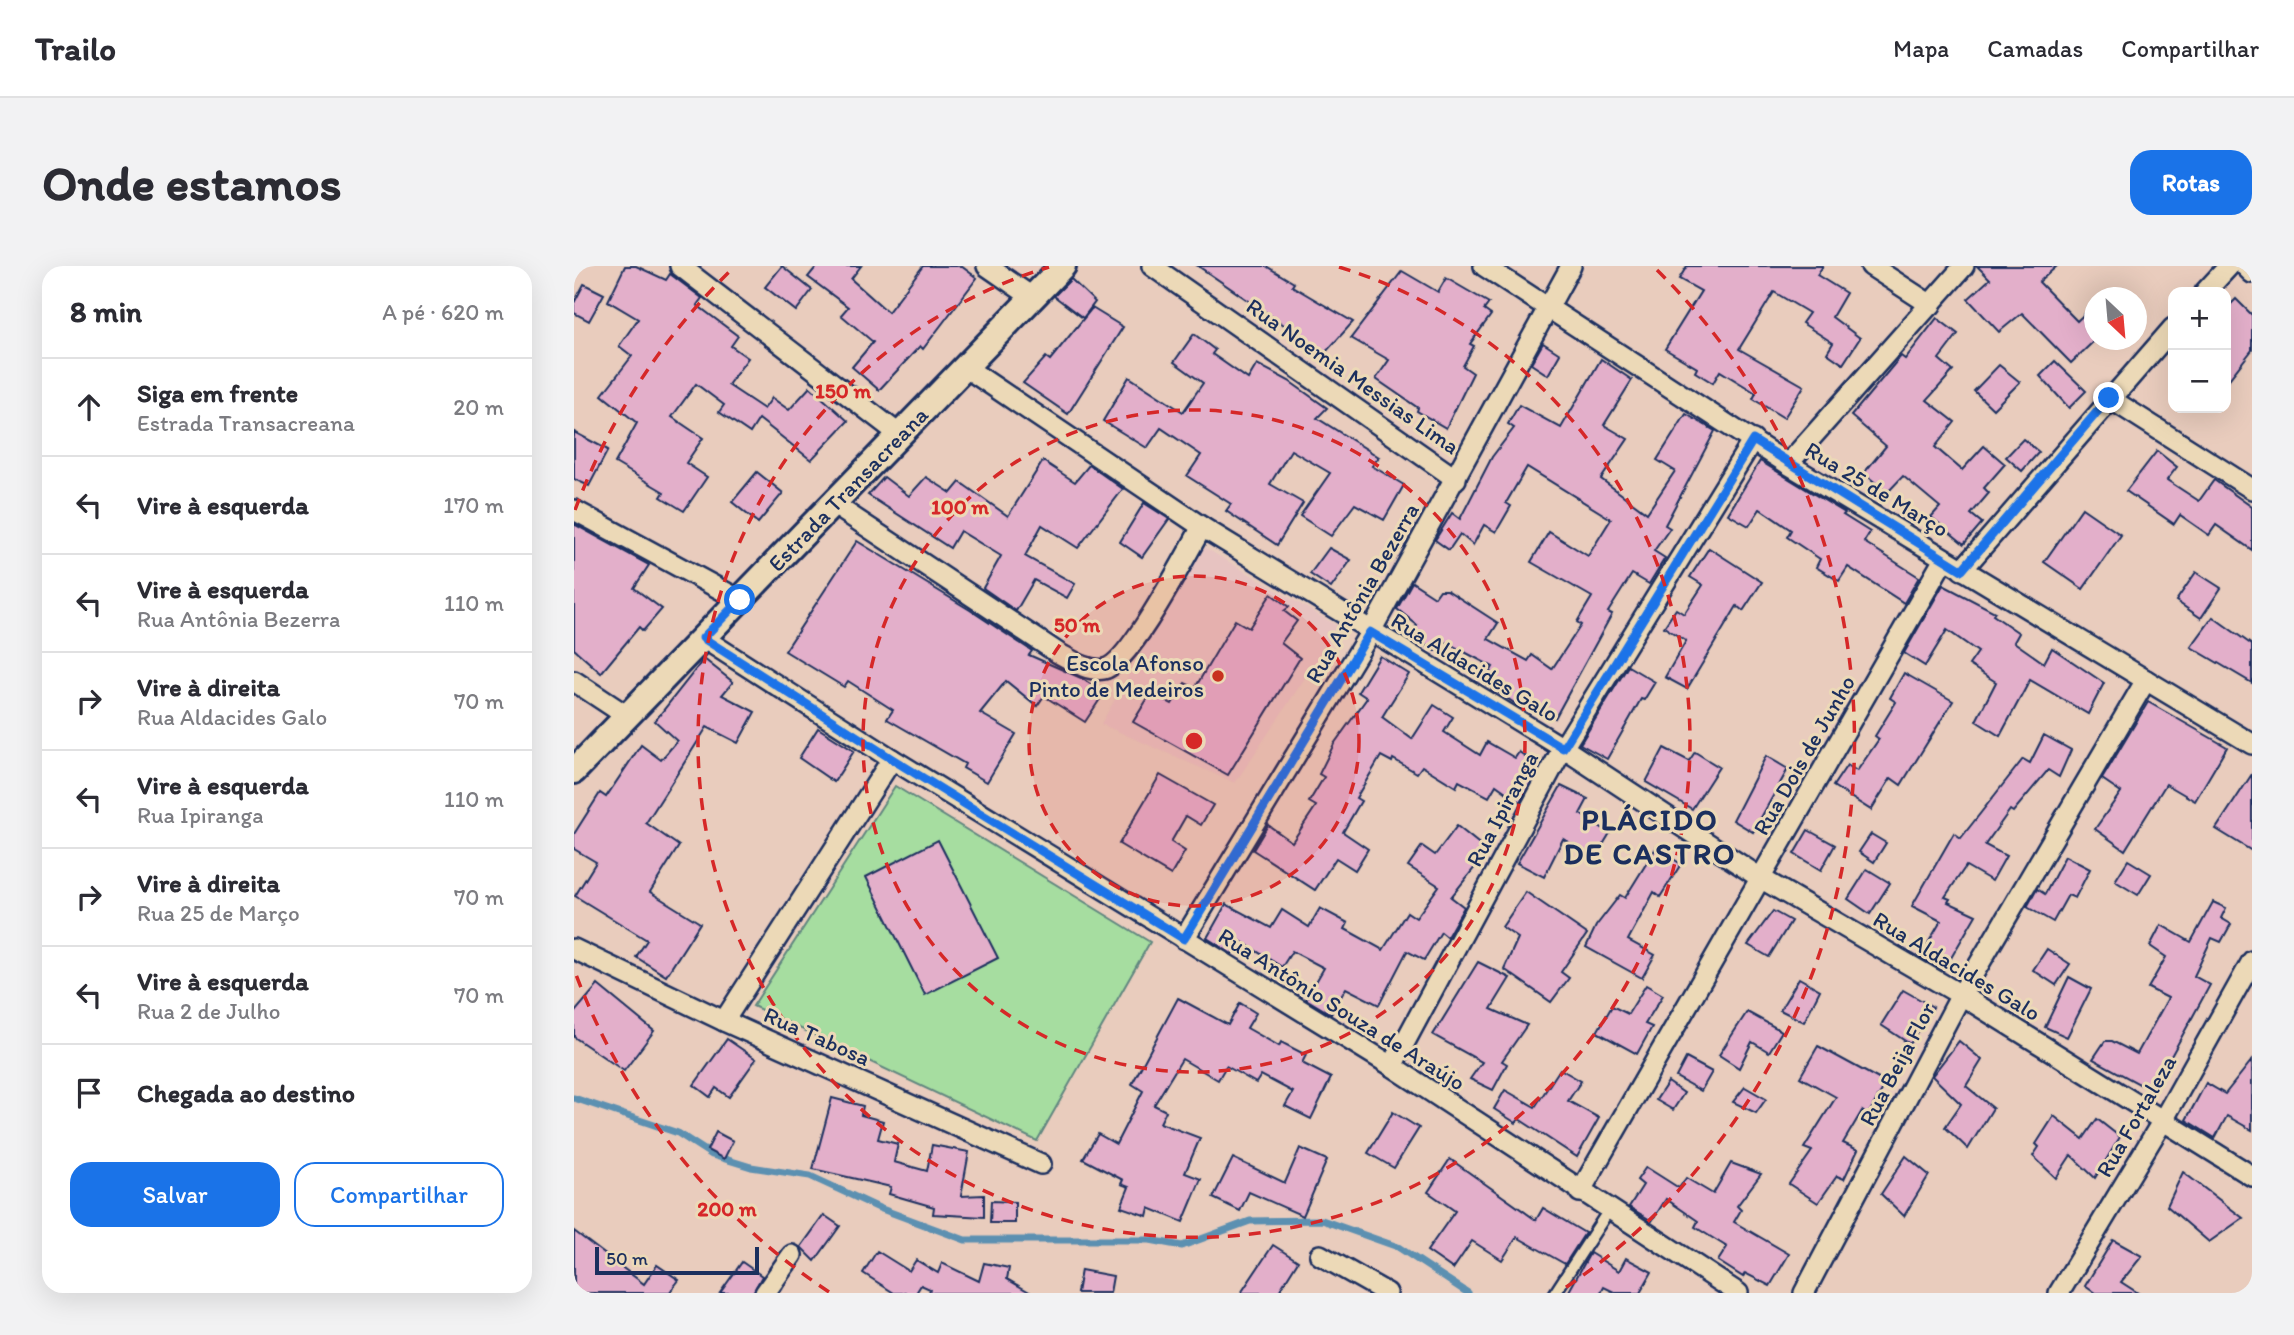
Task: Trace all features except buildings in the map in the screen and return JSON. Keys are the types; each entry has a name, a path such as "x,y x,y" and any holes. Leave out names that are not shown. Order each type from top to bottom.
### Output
{"street":[{"path":"680,266 900,435"},
{"path":"987,266 1032,297"},
{"name":"Estrada Transacreana","path":"574,771 1063,266"},
{"name":"Rua Noemia Messias Lima","path":"1152,266 1456,479"},
{"name":"Rua 25 de Março","path":"1484,266 1788,464 2252,744"},
{"name":"Rua Antônia Bezerra","path":"1184,939 1370,632 1571,266"},
{"path":"1871,266 1931,305"},
{"path":"1788,464 1964,266"},
{"path":"2210,287 2229,266"},
{"path":"2245,266 2252,273"},
{"path":"1962,570 2109,398 2168,333"},
{"name":"Rua Aldacides Galo","path":"965,367 1202,527 1563,748 1762,879 1961,995 2252,1176"},
{"path":"2109,398 2252,489"},
{"name":"Rua Ipiranga","path":"1392,1066 1563,748 1753,440"},
{"path":"833,504 1058,653 1089,669 1104,669 1115,664 1135,640 1202,527"},
{"path":"574,510 740,600"},
{"name":"Rua Dois de Junho","path":"1580,1192 1944,559"},
{"name":"Rua Antônio Souza de Araújo","path":"703,638 892,759 1392,1066 1580,1192 1738,1293"},
{"name":"Rua Beija Flor","path":"1804,1293 1961,995 2146,680"},
{"path":"574,681 627,716"},
{"path":"724,1021 892,759"},
{"name":"Rua Tabosa","path":"574,949 724,1021 1041,1164"},
{"name":"Rua Fortaleza","path":"2059,1293 2162,1122 2252,961"},
{"path":"765,1293 792,1255"},
{"path":"1320,1255 1387,1293"}],"lane":[{"path":"1555,1293 1609,1210"}],"shaded area":[{"name":"Escola Afonso Pinto de Medeiros","path":"1202,546 1339,627 1235,783 1101,724"}],"green space":[{"path":"895,786 1150,942 1037,1141 753,1006"}],"waterway":[{"path":"574,1098 678,1133 712,1155 751,1167 810,1176 879,1208 965,1240 1150,1240 1182,1246 1250,1221 1322,1220 1398,1247 1468,1293"}],"place":[{"name":"Escola Afonso Pinto de Medeiros","path":"1218,676"}],"district":[{"name":"PLÁCIDO DE CASTRO","path":"1650,836"}],"route":[{"path":"740,600 703,638 892,759 1184,939 1370,632 1563,748 1753,440 1962,570 2109,398"}]}
